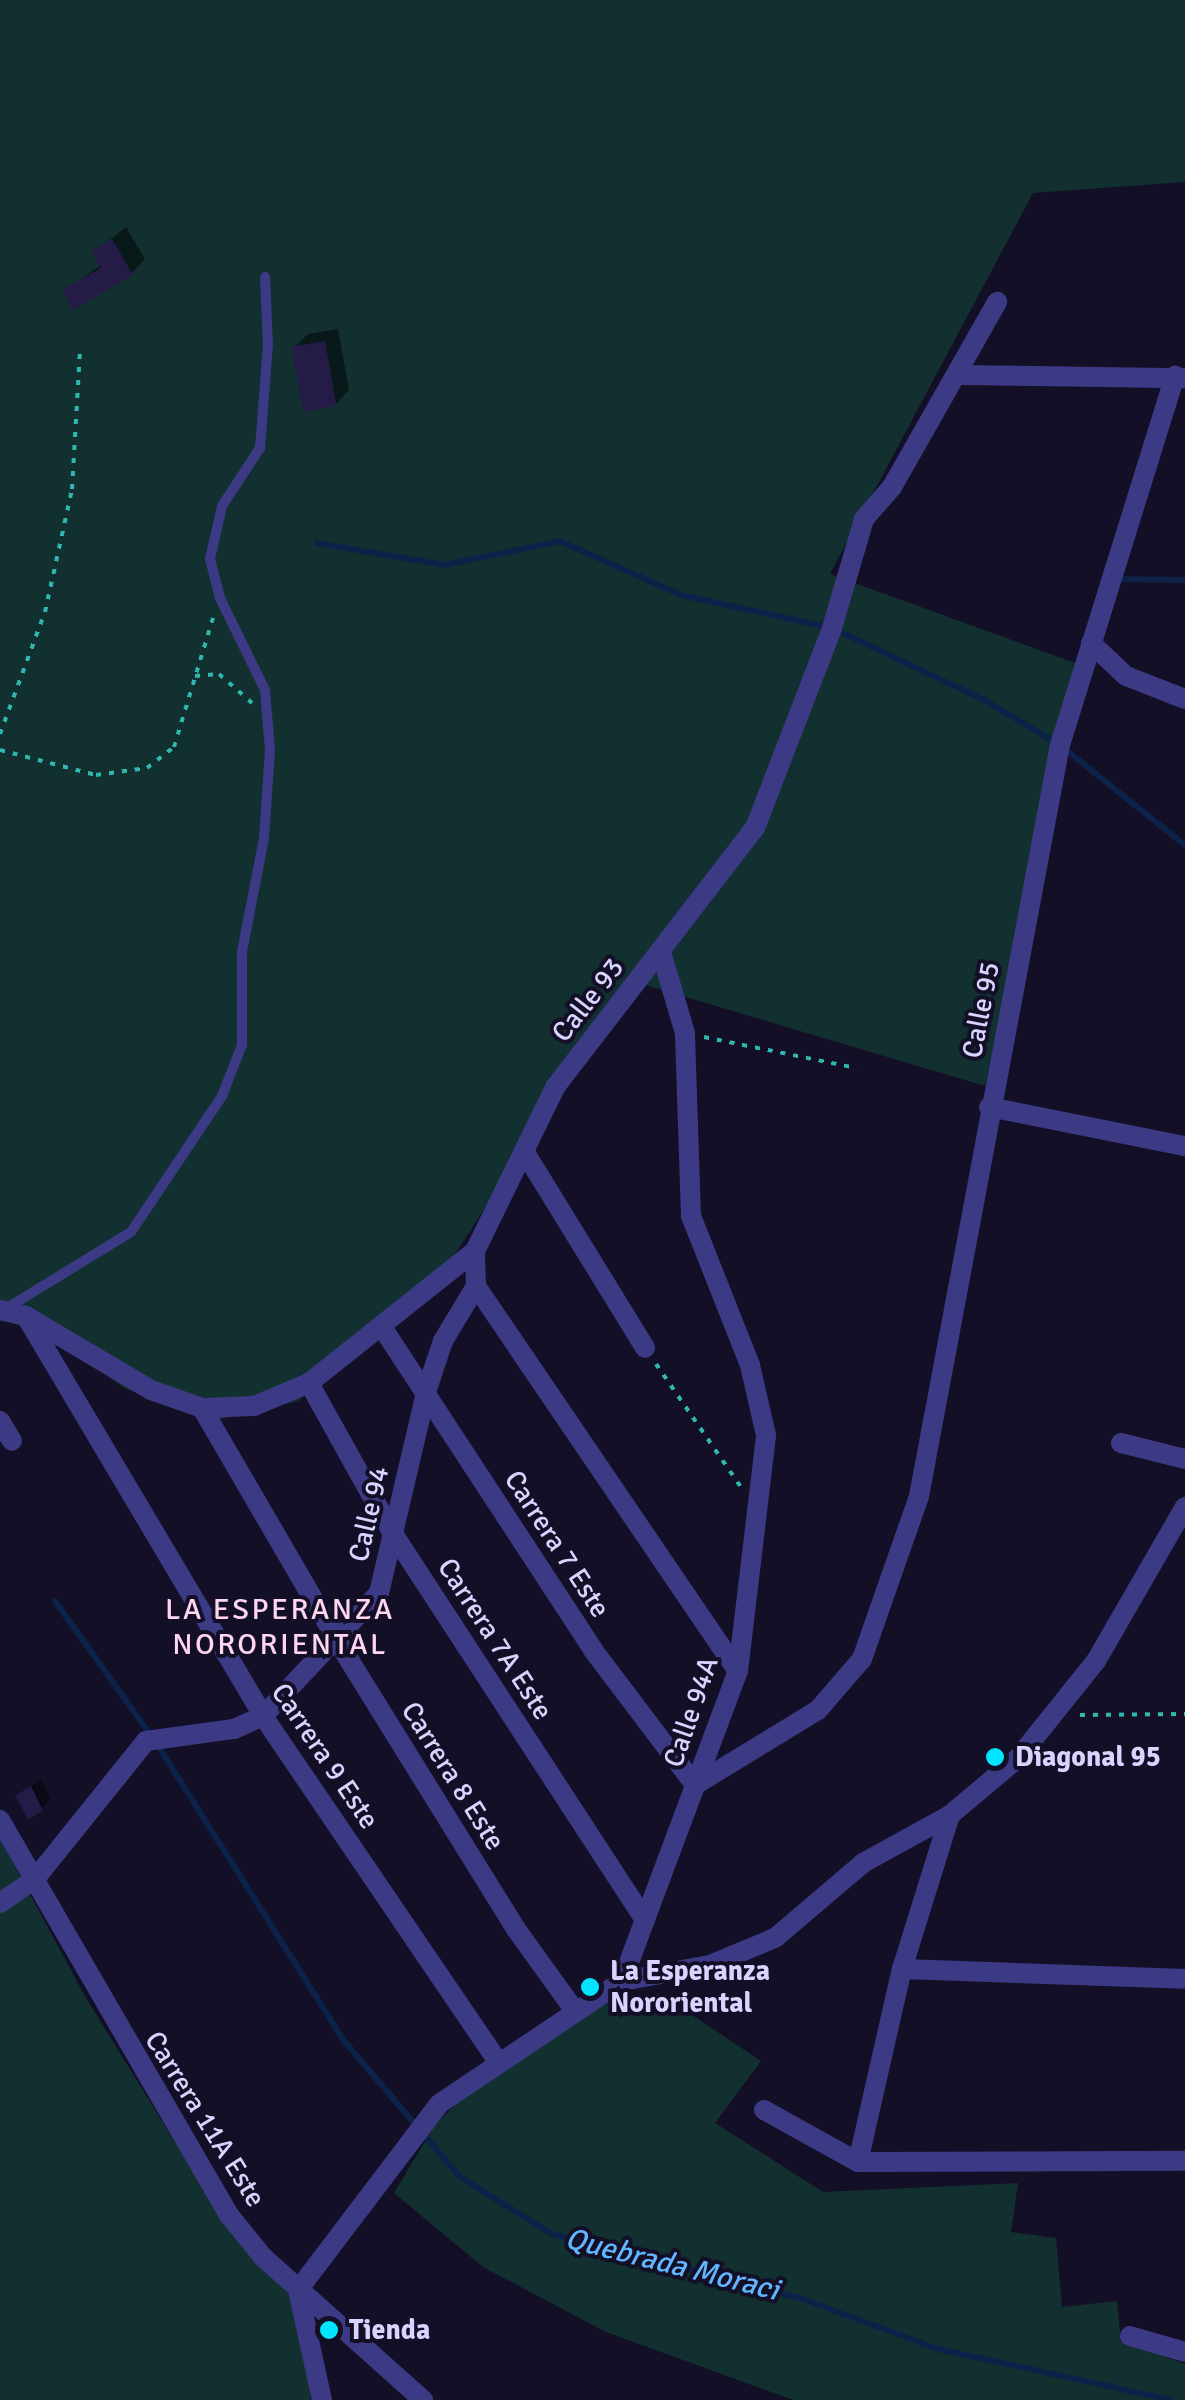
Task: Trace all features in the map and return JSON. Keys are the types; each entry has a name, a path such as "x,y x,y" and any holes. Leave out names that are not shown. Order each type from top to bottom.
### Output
{"street":[{"name":"Calle 93","path":"1,1310 26,1316 151,1390 202,1408 254,1406 309,1383 476,1251 556,1086 756,828 832,628 864,518 892,488 998,302"},
{"path":"958,375 1180,377"},
{"name":"Calle 95","path":"695,1785 818,1710 862,1659 919,1496 1060,745 1180,377"},
{"path":"1091,643 1126,676 1185,699"},
{"name":"Calle 94A","path":"622,1981 738,1671 766,1435 760,1397 686,1189 685,1034 660,952"},
{"path":"989,1107 1185,1146"},
{"path":"524,1151 645,1348"},
{"path":"476,1251 476,1286 738,1671"},
{"name":"Calle 94","path":"0,1904 36,1879 156,1738 234,1729 263,1716 338,1642 379,1593 426,1392 443,1341 476,1286"},
{"name":"Carrera 9 Este","path":"26,1316 263,1716 499,2063"},
{"name":"Carrera 7 Este","path":"382,1327 593,1650 695,1785"},
{"name":"Carrera 7A Este","path":"309,1383 392,1532 645,1920"},
{"name":"Carrera 8 Este","path":"202,1408 338,1642 516,1930 574,2011"},
{"path":"0,1421 12,1441"},
{"path":"1120,1443 1185,1459"},
{"path":"322,2400 298,2290 425,2117 622,1981 744,1955 802,1919 862,1863 950,1815 1020,1757 1056,1714 1096,1661 1185,1507"},
{"path":"858,2162 902,1969 950,1815"},
{"name":"Carrera 11A Este","path":"0,1820 229,2216 298,2290 422,2400"},
{"path":"902,1969 1185,1979"},
{"path":"764,2110 858,2162 1185,2161"},
{"path":"1130,2336 1185,2352"}],"lane":[{"path":"1,1310 131,1232 222,1096 242,1045 242,952 266,820 270,750 266,690 220,598 210,559 222,506 260,448 268,345 265,277"}],"path":[{"path":"0,734 45,612 72,490 80,351"},
{"path":"0,750 96,775 147,768 174,748 220,598"},
{"path":"195,676 219,674 265,718"},
{"path":"685,1034 857,1068"},
{"path":"645,1348 758,1512"},
{"path":"1056,1714 1185,1714"}],"green space":[{"path":"0,0 1185,0 1185,182 1033,193 830,574 1086,667 985,1086 632,981 450,1262 365,1348 298,1401 212,1421 124,1388 59,1341 0,1318"},
{"path":"0,1839 86,1998 230,2231 297,2303 311,2400 0,2400"},
{"path":"659,1993 761,2061 715,2123 823,2192 1018,2183 1011,2232 1056,2238 1062,2307 1117,2301 1121,2341 1185,2364 1185,2400 793,2400 606,2332 483,2267 394,2193 435,2125 460,2100 602,2005"}],"building":[{"path":"112,239 133,275 73,310 62,290 101,268 91,251"},
{"path":"325,341 336,406 303,412 292,347"},
{"path":"31,1786 43,1811 28,1819 15,1796"}],"waterway":[{"path":"317,543 445,565 560,541 681,595 832,628 984,700 1060,745 1185,845"},
{"path":"1117,579 1185,580"},
{"name":"Quebrada Moraci","path":"55,1601 150,1734"},
{"name":"Quebrada Moraci","path":"157,1744 345,2042 460,2177 552,2234 803,2299 938,2349 1172,2400"}],"place":[{"name":"Diagonal 95","path":"995,1757"},
{"name":"La Esperanza Nororiental","path":"590,1987"},
{"name":"Tienda","path":"329,2330"}],"district":[{"name":"LA ESPERANZA NORORIENTAL","path":"280,1627"}]}
